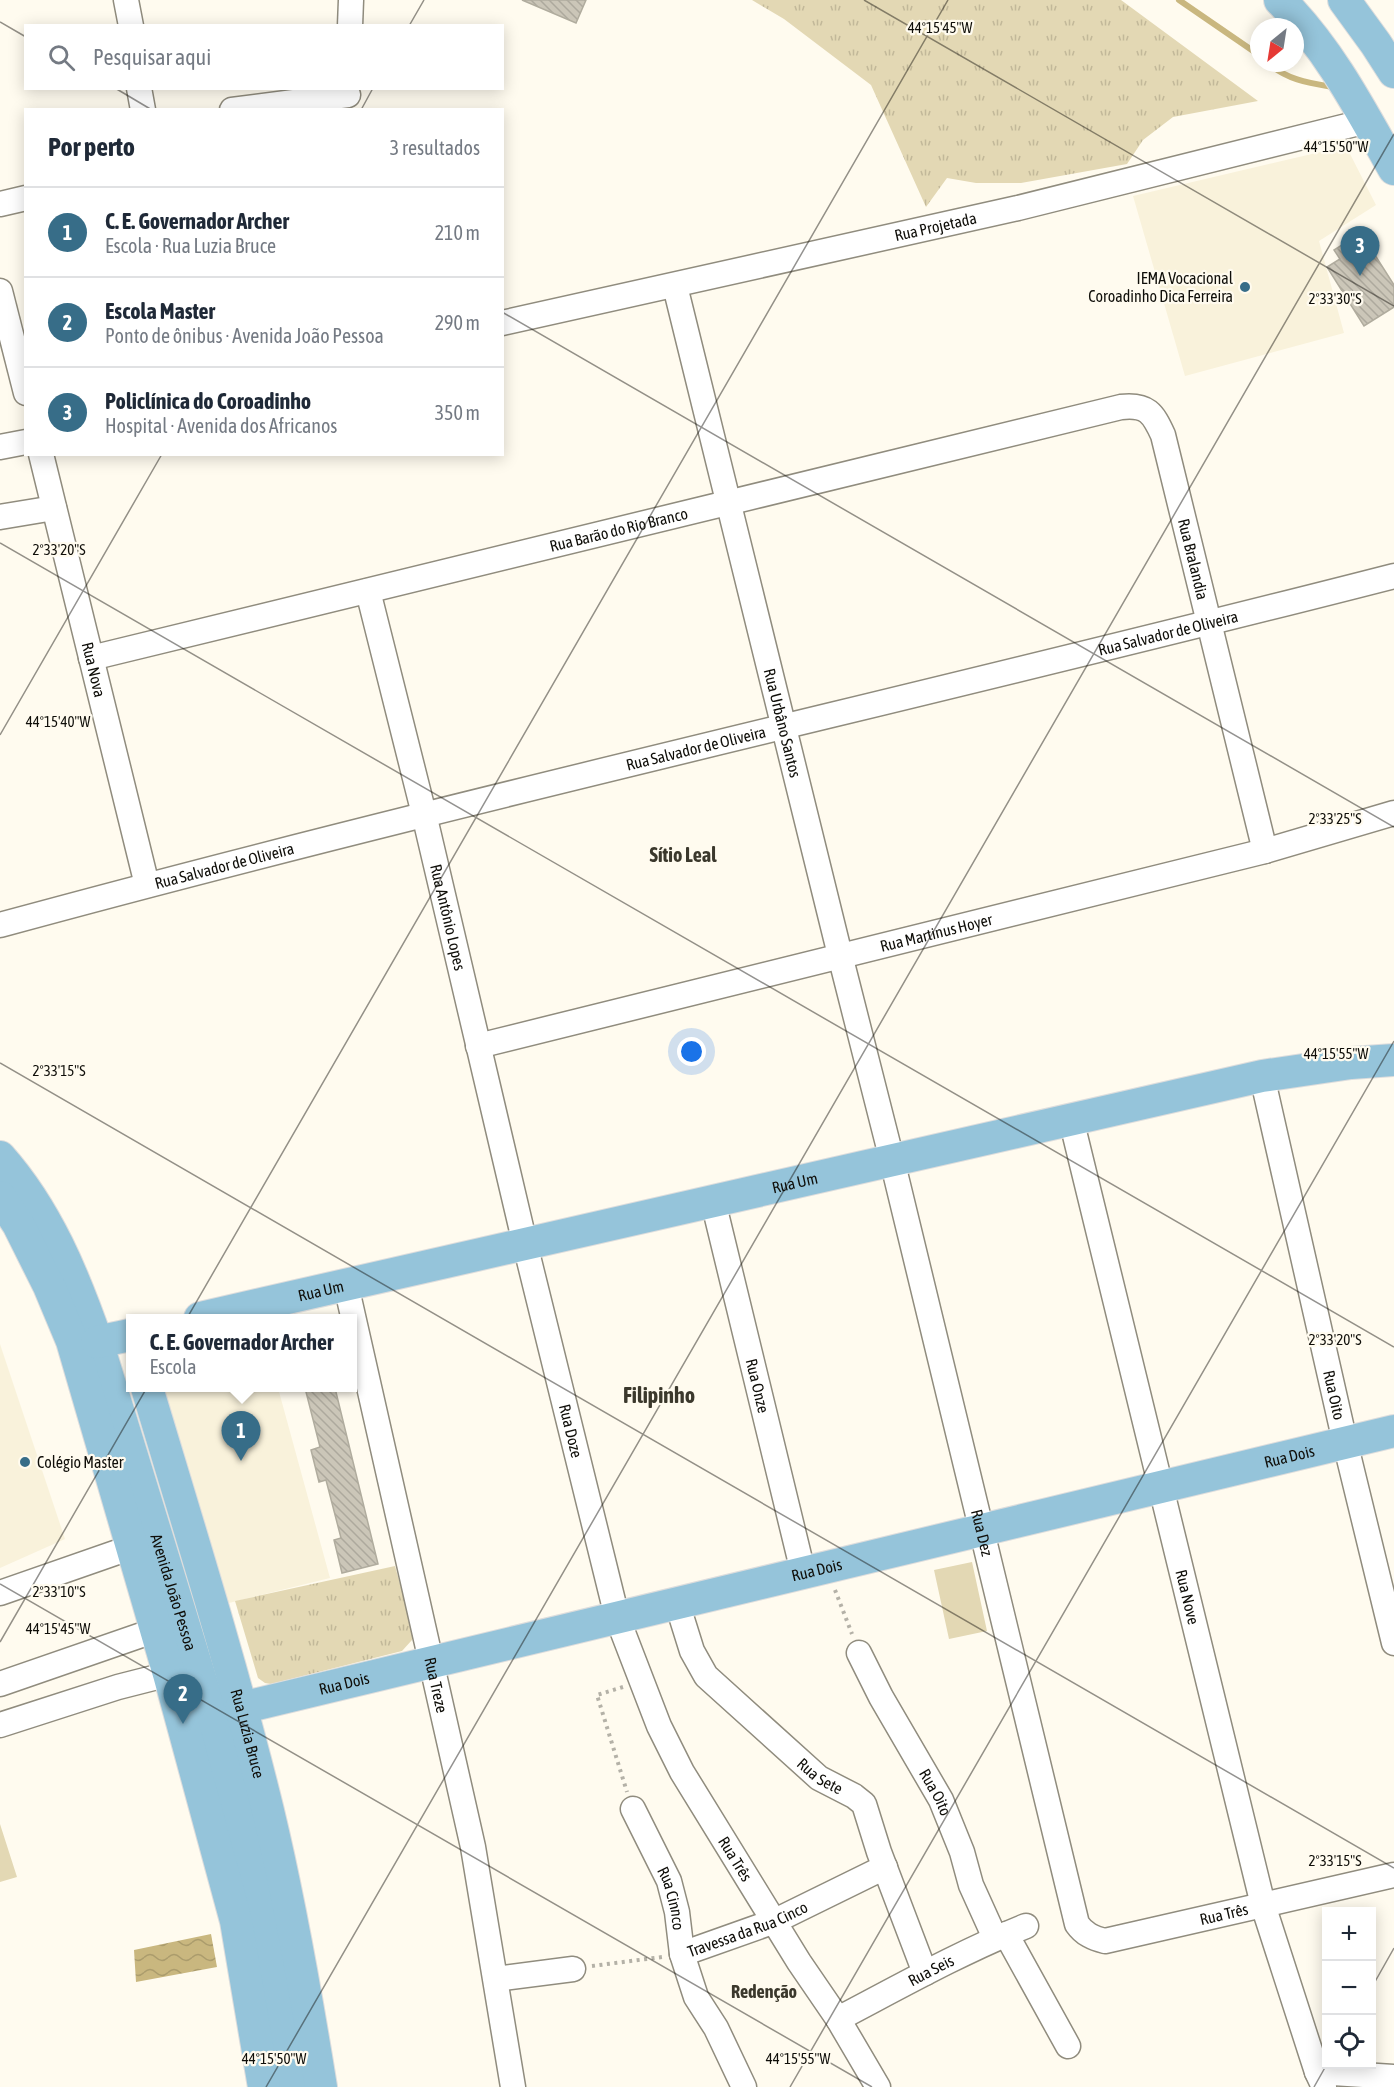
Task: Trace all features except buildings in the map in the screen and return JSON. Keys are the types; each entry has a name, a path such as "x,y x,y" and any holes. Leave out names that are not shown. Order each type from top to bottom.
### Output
{"main road":[{"path":"1280,0 1314,39 1339,74 1394,169"},
{"path":"1344,0 1394,72"},
{"name":"Rua Um","path":"218,1314 1262,1076 1351,1063 1394,1060"},
{"name":"Avenida João Pessoa","path":"2,1158 47,1224 75,1281 97,1342 216,1731 266,1923 291,2087"},
{"name":"Avenida João Pessoa","path":"0,1197 18,1224 50,1286 72,1341 169,1674 236,1921 264,2087"},
{"path":"97,1342 126,1336"},
{"name":"Rua Luzia Bruce","path":"148,1392 241,1708 268,1811 299,1951 321,2087"},
{"name":"Rua Dois","path":"241,1708 1394,1431"}],"street":[{"path":"126,0 131,24"},
{"path":"350,24 351,0"},
{"path":"139,90 143,108"},
{"path":"256,108 350,98"},
{"name":"Rua Projetada","path":"504,323 1018,208 1367,121"},
{"path":"0,204 24,198"},
{"name":"Rua Urbâno Santos","path":"675,286 727,503 892,1160"},
{"path":"0,291 24,385"},
{"name":"Rua Barão do Rio Branco","path":"91,658 1121,407 1136,405 1146,410"},
{"name":"Rua Bralandia","path":"1146,410 1155,419 1163,435 1265,852"},
{"path":"0,447 24,442"},
{"name":"Rua Nova","path":"41,456 147,885"},
{"path":"0,517 54,508"},
{"name":"Rua Salvador de Oliveira","path":"0,925 424,814 1209,624 1394,576"},
{"name":"Rua Antônio Lopes","path":"368,591 424,814 525,1244"},
{"name":"Rua Martinus Hoyer","path":"478,1046 1265,852 1394,813"},
{"name":"Rua Oito","path":"1262,1076 1345,1442 1394,1643"},
{"name":"Rua Nove","path":"1071,1119 1263,1905 1320,2080"},
{"name":"Rua Dez","path":"892,1160 1071,1906"},
{"name":"Rua Onze","path":"713,1201 815,1570"},
{"name":"Rua Doze","path":"525,1244 617,1617"},
{"name":"Rua Treze","path":"346,1285 353,1314"},
{"name":"Rua Treze","path":"357,1334 473,1847 513,2087"},
{"path":"0,1593 132,1546"},
{"name":"Rua Sete","path":"677,1603 692,1651 706,1676 819,1778 854,1796 864,1804 925,1973"},
{"name":"Rua Três","path":"617,1617 659,1726 682,1772 799,1962 838,2019 878,2087"},
{"path":"0,1684 156,1630"},
{"name":"Rua Oito","path":"859,1653 881,1697 941,1800 962,1852 971,1885 1009,1933 1068,2046"},
{"path":"0,1725 118,1687 169,1674"},
{"name":"Rua Cinnco","path":"633,1809 669,1881 677,1912 682,1954 696,1997 716,2028 744,2087"},
{"name":"Travessa da Rua Cinco","path":"682,1954 775,1921 885,1867"},
{"name":"Rua Três","path":"1071,1906 1077,1924 1083,1932 1105,1941 1394,1875"},
{"name":"Rua Seis","path":"838,2019 925,1973 1009,1933"},
{"path":"496,1979 573,1969"},
{"path":"1320,2080 1394,2077"}],"path":[{"path":"815,1570 859,1653"},
{"path":"633,1809 597,1695 642,1682"},
{"name":"Travessa da Rua Cinco","path":"573,1969 682,1954"}],"shaded area":[{"name":"IEMA Vocacional Coroadinho Dica Ferreira","path":"1346,146 1376,205 1319,241 1344,333 1185,376 1133,196"},
{"path":"0,1344 65,1539 0,1568"},
{"path":"163,1392 279,1392 330,1578 225,1604"}],"green space":[{"path":"752,0 1121,0 1258,101 1173,117 1143,140 1127,164 1021,183 976,183 947,178 926,207 871,85 784,19"},
{"path":"972,1562 987,1631 949,1639 934,1570"},
{"path":"395,1566 413,1630 412,1640 402,1651 271,1684 258,1678 235,1601"},
{"path":"0,1824 17,1877 0,1882"}],"water":[{"path":"211,1934 217,1967 136,1982 134,1950"}],"waterway":[{"path":"1179,0 1250,49"},
{"path":"1281,72 1307,82 1333,87"}],"place":[{"name":"Policlínica do Coroadinho","path":"1360,276"},
{"name":"IEMA Vocacional Coroadinho Dica Ferreira","path":"1245,287"},
{"name":"C. E. Governador Archer","path":"241,1461"},
{"name":"Colégio Master","path":"25,1462"},
{"name":"Escola Master","path":"183,1724"}],"district":[{"name":"Sítio Leal","path":"683,855"},
{"name":"Filipinho","path":"659,1395"},
{"name":"Redenção","path":"764,1992"}]}
